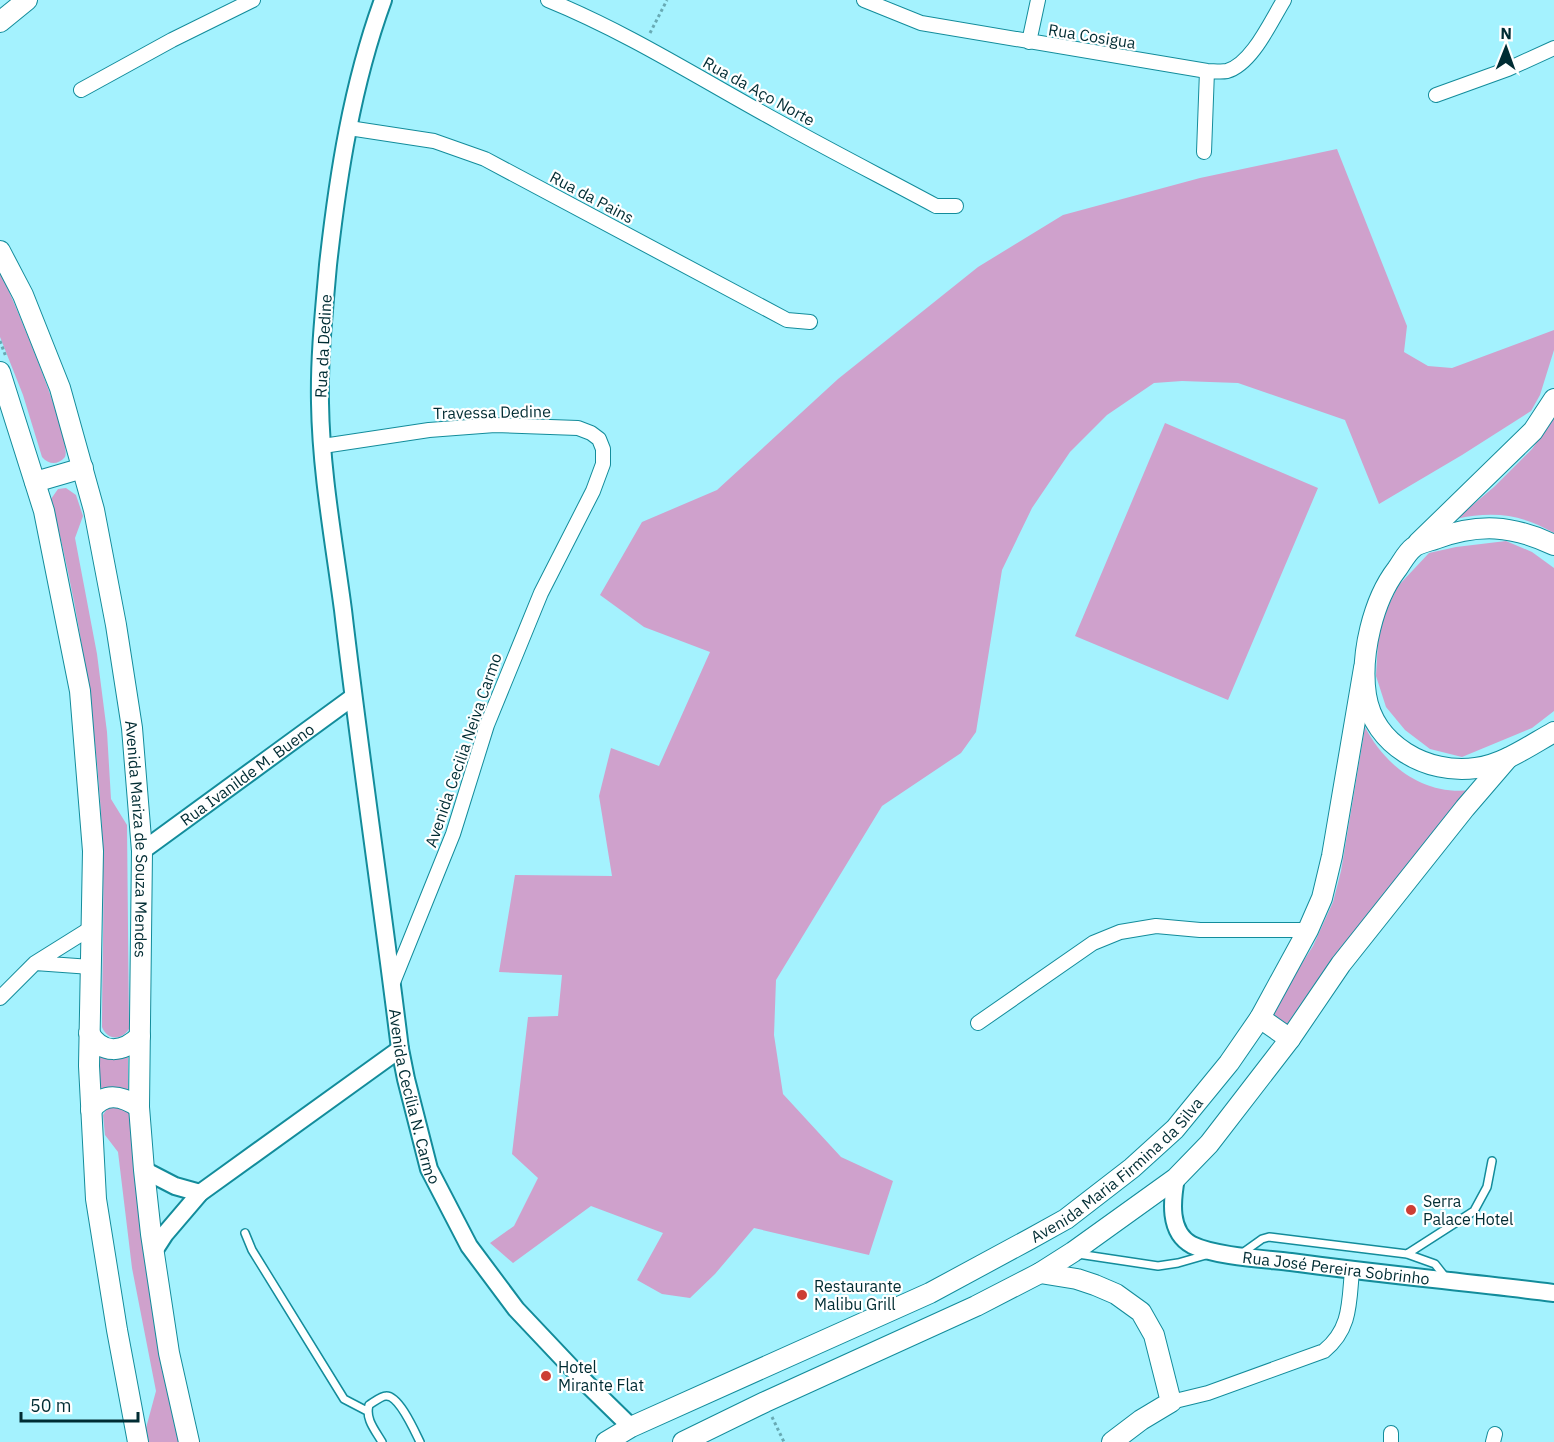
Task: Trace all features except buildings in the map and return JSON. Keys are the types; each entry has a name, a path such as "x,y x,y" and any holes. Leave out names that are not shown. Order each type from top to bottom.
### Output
{"main road":[{"path":"0,22 27,0"},
{"name":"Avenida Mariza de Souza Mendes","path":"0,251 22,295 60,388 94,510 122,659 132,728 142,851 139,1107 144,1170 169,1353 189,1442"},
{"path":"0,372 44,511 80,692 93,851 89,1066 96,1198 138,1442"},
{"path":"1554,399 1533,432 1414,547 1386,583 1374,615 1364,668 1366,696 1374,718 1390,742 1415,760 1442,769 1476,768 1508,758 1554,732"},
{"path":"35,482 83,468"},
{"path":"1414,547 1459,530 1496,527 1539,538 1554,545"},
{"name":"Avenida Maria Firmina da Silva","path":"611,1441 631,1427 930,1293 1066,1219 1132,1168 1175,1129 1229,1063 1260,1018 1308,930 1322,898 1332,855 1364,668"},
{"path":"682,1442 976,1306 1040,1273 1176,1178 1209,1144 1290,1039 1341,963 1465,807 1508,758"},
{"path":"1260,1018 1290,1039"},
{"path":"89,1033 95,1043 117,1050 130,1046 140,1036"},
{"path":"92,1110 97,1102 117,1097 139,1107"},
{"path":"1066,1219 1079,1247"},
{"path":"1040,1273 1077,1279 1116,1294 1141,1312 1154,1335 1171,1401 1112,1442"}],"street":[{"path":"81,90 172,40 253,0"},
{"name":"Rua da Dedine","path":"353,697 322,446 320,404 322,328 334,212 352,107 367,44 383,0"},
{"name":"Rua da Aço Norte","path":"548,0 644,45 779,122 936,206 956,206"},
{"name":"Rua Cosigua","path":"864,0 921,23 1207,71 1226,71 1242,63 1284,0"},
{"path":"1029,42 1038,0"},
{"path":"1436,95 1508,69 1554,48"},
{"path":"1204,152 1207,71"},
{"name":"Rua da Pains","path":"349,128 434,141 485,159 787,320 810,322"},
{"name":"Travessa Dedine","path":"322,446 429,430 495,425 578,428 591,433 598,439 603,448 603,464"},
{"name":"Avenida Cecilia Neiva Carmo","path":"392,985 453,834 487,725 516,651 541,593 593,491 603,464"},
{"name":"Rua Ivanilde M. Bueno","path":"142,851 353,697"},
{"name":"Avenida Cecília N. Carmo","path":"353,697 400,1048 429,1169 469,1246 516,1309 631,1427"},
{"path":"978,1023 1093,943 1120,932 1156,926 1210,931 1308,930"},
{"path":"0,998 35,963 91,928"},
{"path":"35,963 90,968"},
{"path":"154,1251 165,1234 200,1193 400,1048"},
{"path":"144,1170 175,1186 200,1193"},
{"name":"Rua José Pereira Sobrinho","path":"1176,1178 1172,1201 1174,1222 1181,1235 1191,1244 1238,1256 1554,1293"},
{"path":"1171,1401 1208,1393 1324,1351 1337,1340 1345,1326 1352,1270"}],"lane":[{"path":"1407,1254 1474,1212 1487,1187 1492,1161"},
{"path":"245,1233 252,1250 344,1400 367,1411"},
{"path":"1238,1256 1262,1239 1269,1237 1407,1254 1435,1264 1448,1280"},
{"path":"1079,1247 1095,1258 1158,1266 1179,1263 1217,1251"},
{"path":"382,1442 370,1422 367,1411 369,1405 384,1396 391,1397 399,1404 420,1442"}],"path":[{"path":"644,45 667,0"},
{"path":"765,1402 784,1442"}],"shaded area":[{"path":"1337,149 1407,326 1404,352 1428,366 1452,368 1554,330 1554,350 1540,395 1531,411 1379,504 1345,420 1238,383 1182,381 1154,383 1107,415 1070,452 1032,508 1002,570 976,732 961,753 882,806 776,980 774,1035 783,1094 841,1157 893,1181 869,1255 754,1228 715,1274 690,1298 662,1294 637,1280 663,1233 591,1206 513,1263 490,1243 514,1226 538,1178 512,1154 528,1017 558,1016 562,975 499,972 515,875 612,876 599,796 611,748 659,766 710,652 644,627 600,595 642,522 717,490 838,379 978,267 1063,215 1200,178"},
{"path":"0,271 40,367 60,424 65,457 56,463 51,463 42,457 23,395 0,337"},
{"path":"1554,418 1554,533 1530,522 1506,516 1482,515 1456,519 1494,487 1532,449"},
{"path":"1165,423 1318,488 1228,700 1075,636"},
{"path":"66,488 76,495 83,516 75,538 97,654 107,732 111,799 127,825 129,1029 118,1037 111,1037 102,1027 103,855 91,705 78,622 51,499 58,489"},
{"path":"1506,541 1532,552 1554,568 1554,711 1532,728 1462,757 1430,749 1405,730 1386,707 1376,676 1378,641 1385,613 1398,586 1429,553"},
{"path":"1365,727 1384,755 1408,776 1438,788 1454,791 1472,790 1286,1029 1270,1014 1313,946 1333,902 1341,871"},
{"path":"97,1056 112,1060 128,1056 128,1090 112,1088 97,1091"},
{"path":"112,1105 129,1111 145,1265 161,1357 181,1442 149,1442 146,1428 156,1391 132,1268 118,1152 105,1135 103,1115"}],"place":[{"name":"Serra Palace Hotel","path":"1411,1210"},
{"name":"Restaurante Malibu Grill","path":"802,1295"},
{"name":"Hotel Mirante Flat","path":"546,1376"}]}
